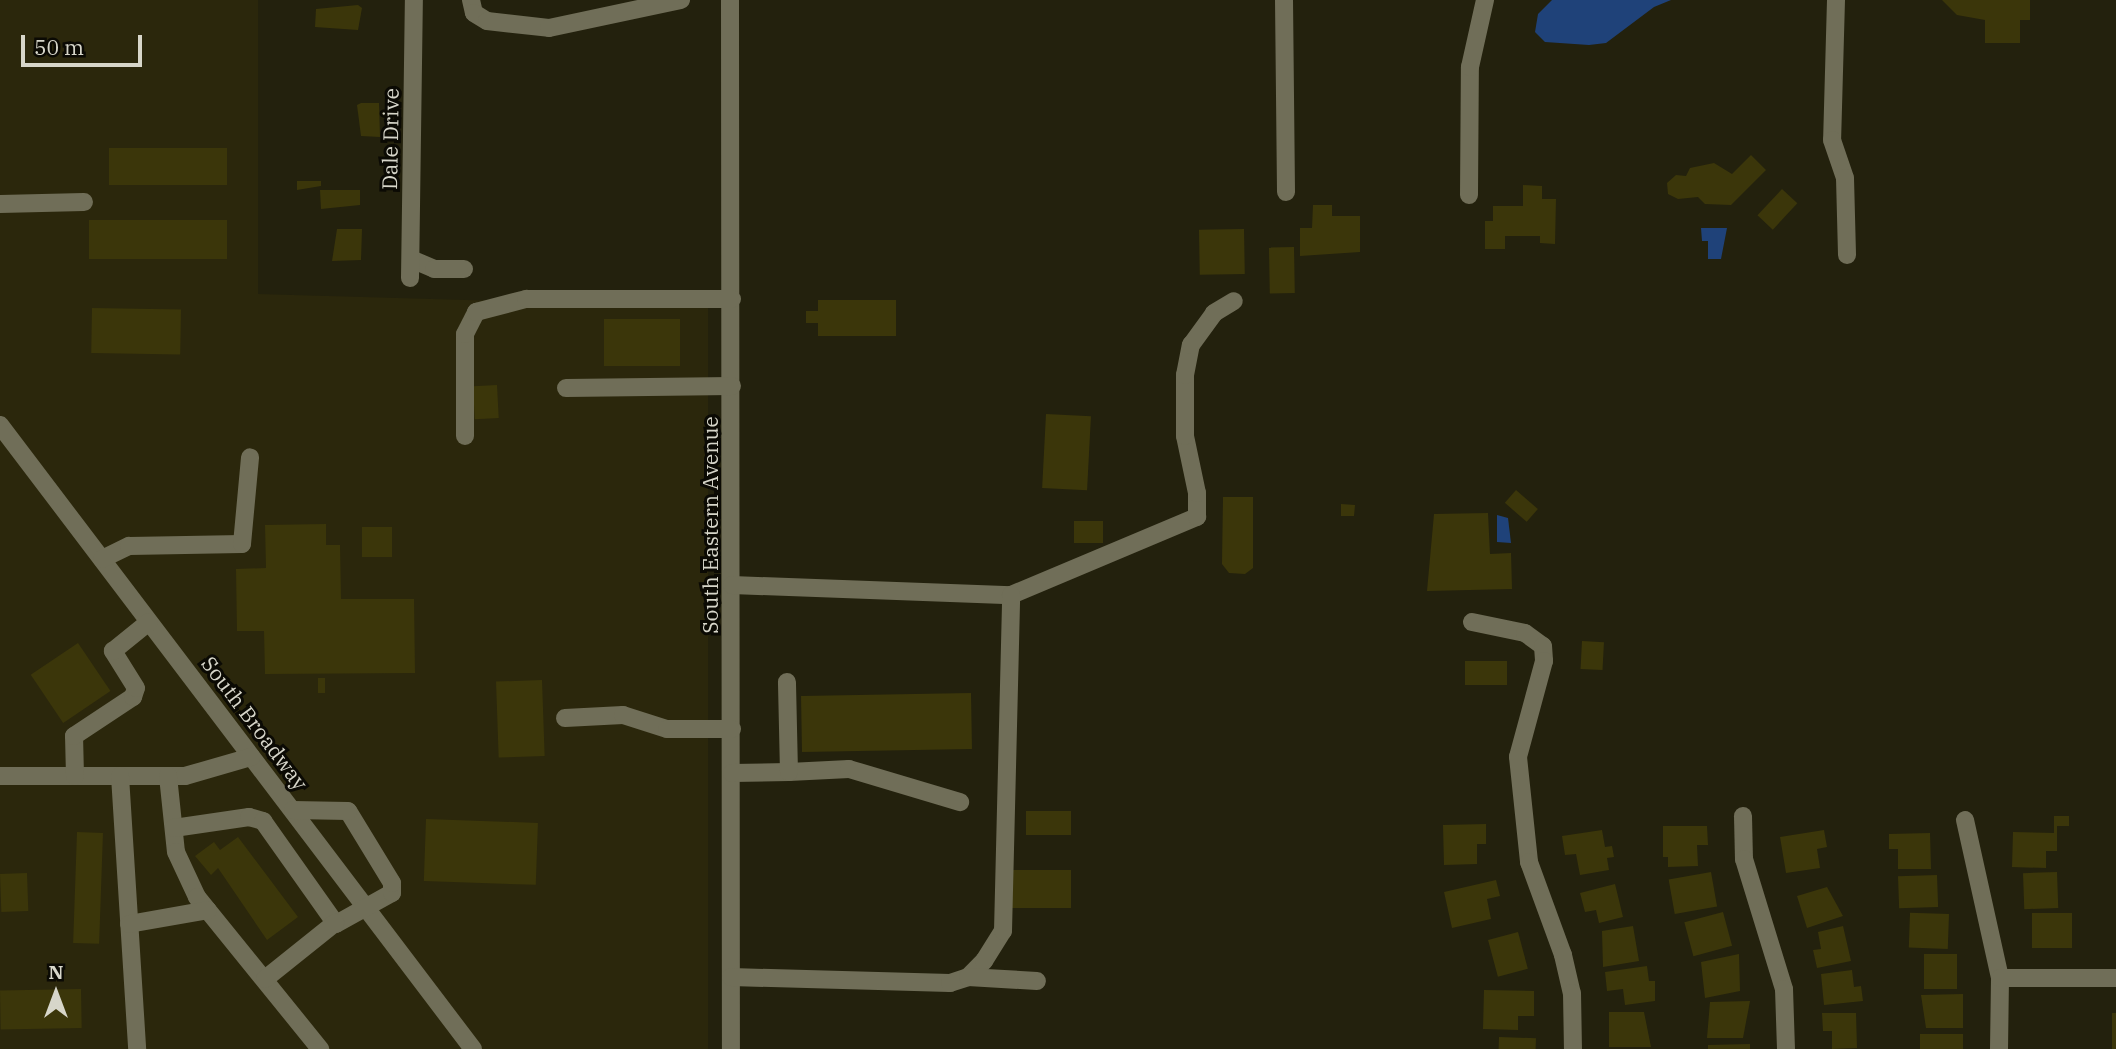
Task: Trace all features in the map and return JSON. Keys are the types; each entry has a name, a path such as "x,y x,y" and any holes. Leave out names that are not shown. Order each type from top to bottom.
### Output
{"street":[{"name":"Dale Drive","path":"414,0 411,269 464,269"},
{"path":"471,0 474,13 487,21 548,28 681,0"},
{"name":"South Eastern Avenue","path":"730,0 731,1049"},
{"path":"1284,0 1286,192"},
{"path":"1469,195 1471,67 1485,0"},
{"path":"1836,0 1832,140 1845,178 1847,255"},
{"path":"0,204 84,202"},
{"path":"466,436 465,334 476,312 526,299 732,299"},
{"path":"732,585 1011,595 1197,517 1197,493 1185,436 1185,375 1191,345 1214,313 1234,302"},
{"path":"566,388 732,387"},
{"name":"South Broadway","path":"0,425 293,810 469,1047"},
{"path":"102,559 129,546 242,544 250,457"},
{"path":"968,977 1003,931 1011,595"},
{"path":"75,776 74,736 133,697 136,688 114,651 149,622"},
{"path":"1472,622 1525,633 1543,646 1544,661 1518,757 1529,862 1567,973 1573,1049"},
{"path":"787,682 789,772"},
{"path":"565,718 623,715 667,729 732,729"},
{"path":"0,776 184,776 251,757"},
{"path":"732,773 849,769 960,802"},
{"path":"120,776 137,1049"},
{"path":"168,776 176,852 197,897 320,1049"},
{"path":"265,979 335,923 392,893 393,883 348,811 293,810"},
{"path":"1743,816 1744,859 1784,989 1786,1049"},
{"path":"174,828 249,817 263,821 335,923"},
{"path":"1965,820 2000,978 1999,1049"},
{"path":"289,858 315,841"},
{"path":"129,925 208,910"},
{"path":"732,977 950,983 968,977 1037,981"},
{"path":"2000,978 2116,978"}],"shaded area":[{"path":"0,0 258,0 258,294 708,307 708,1049 0,1049"}],"water":[{"path":"1552,0 1671,0 1654,7 1606,43 1589,45 1545,42 1535,32 1538,14"},
{"path":"1701,228 1727,228 1721,259 1708,259 1708,241 1702,241"},
{"path":"1497,515 1508,518 1511,543 1497,542"}],"building":[{"path":"1942,0 2030,0 2030,20 2020,20 2020,43 1985,43 1985,20 1957,15"},
{"path":"358,5 362,8 358,30 315,27 316,9"},
{"path":"379,103 380,137 361,136 357,105"},
{"path":"109,148 227,148 227,185 109,185"},
{"path":"1751,155 1766,170 1731,205 1705,204 1698,197 1678,199 1668,194 1667,183 1676,175 1686,176 1690,168 1714,163 1732,174"},
{"path":"297,181 321,181 321,186 297,190"},
{"path":"1523,185 1542,186 1542,199 1556,199 1555,244 1540,243 1540,236 1505,236 1505,249 1485,249 1485,221 1493,221 1493,206 1523,206"},
{"path":"1782,189 1797,203 1773,230 1757,215"},
{"path":"320,190 360,190 360,205 321,209"},
{"path":"1313,205 1332,205 1332,216 1360,216 1360,252 1300,256 1300,228 1312,228"},
{"path":"89,220 227,220 227,259 89,259"},
{"path":"337,229 362,229 361,260 332,261"},
{"path":"1244,229 1245,274 1200,275 1199,230"},
{"path":"1269,247 1294,247 1295,293 1270,293"},
{"path":"818,300 896,300 896,336 818,336 818,323 806,323 806,311 818,311"},
{"path":"92,308 181,310 180,355 91,353"},
{"path":"604,319 680,319 680,366 604,366"},
{"path":"497,385 499,418 475,419 473,386"},
{"path":"1046,414 1091,416 1087,490 1042,488"},
{"path":"1516,490 1538,509 1527,522 1505,503"},
{"path":"1223,497 1253,497 1253,568 1245,574 1229,573 1222,564"},
{"path":"1341,504 1355,505 1354,516 1341,516"},
{"path":"1488,513 1490,554 1511,553 1512,589 1427,591 1434,514"},
{"path":"1074,521 1103,521 1103,543 1074,543"},
{"path":"326,524 326,545 340,545 341,599 414,599 415,673 265,674 264,631 237,631 236,569 266,568 265,525"},
{"path":"362,527 392,527 392,557 362,557"},
{"path":"1582,641 1604,642 1603,670 1581,669"},
{"path":"78,643 110,691 63,723 31,675"},
{"path":"1465,661 1507,661 1507,685 1465,685"},
{"path":"318,678 325,678 325,693 318,693"},
{"path":"542,680 545,756 499,758 496,682"},
{"path":"971,693 972,749 802,752 801,696"},
{"path":"1026,811 1071,811 1071,835 1026,835"},
{"path":"2054,816 2069,816 2069,826 2057,826 2057,851 2046,851 2046,868 2012,867 2013,832 2054,833"},
{"path":"426,819 538,823 536,885 424,881"},
{"path":"1486,824 1486,844 1477,844 1477,864 1444,865 1443,825"},
{"path":"1663,826 1707,826 1708,845 1697,845 1698,866 1668,867 1668,857 1663,857"},
{"path":"1602,830 1605,847 1612,846 1614,857 1607,858 1609,870 1580,875 1576,854 1565,855 1562,836"},
{"path":"1824,830 1827,847 1817,849 1820,868 1786,873 1780,837"},
{"path":"77,832 103,833 99,944 73,943"},
{"path":"1930,833 1931,869 1898,869 1898,849 1889,849 1889,834"},
{"path":"238,837 298,917 267,940 218,868 211,875 195,856 214,842 220,850"},
{"path":"1011,870 1071,870 1071,908 1011,908"},
{"path":"1711,872 1717,906 1675,914 1669,879"},
{"path":"2057,872 2058,908 2024,909 2023,873"},
{"path":"27,873 28,911 1,912 0,874"},
{"path":"1937,875 1938,907 1899,908 1898,876"},
{"path":"1496,880 1500,896 1487,899 1491,919 1452,928 1444,892"},
{"path":"1615,884 1623,917 1599,923 1596,910 1585,912 1580,893"},
{"path":"1827,887 1843,916 1807,928 1797,896"},
{"path":"1723,912 1732,946 1693,956 1684,922"},
{"path":"1910,913 1949,914 1948,949 1909,948"},
{"path":"2032,913 2072,913 2072,948 2032,948"},
{"path":"1633,926 1639,961 1603,967 1602,931"},
{"path":"1843,926 1851,961 1817,968 1813,950 1821,949 1818,932"},
{"path":"1518,932 1528,969 1498,977 1488,940"},
{"path":"1739,954 1740,991 1705,998 1701,962"},
{"path":"1924,954 1957,954 1957,989 1924,989"},
{"path":"1647,966 1649,981 1655,981 1655,1001 1625,1005 1623,989 1607,991 1605,972"},
{"path":"1852,970 1854,987 1861,986 1863,1001 1824,1005 1821,974"},
{"path":"81,989 82,1028 1,1029 0,990"},
{"path":"1484,990 1534,991 1534,1016 1518,1016 1518,1030 1483,1029"},
{"path":"1963,994 1963,1028 1926,1028 1921,995"},
{"path":"1750,1001 1743,1038 1707,1038 1710,1002"},
{"path":"1609,1012 1644,1012 1651,1047 1609,1047"},
{"path":"1822,1013 1856,1013 1857,1048 1832,1049 1832,1031 1823,1031"},
{"path":"2112,1013 2116,1013 2116,1049 2112,1049"},
{"path":"1920,1034 1963,1034 1963,1049 1920,1049"},
{"path":"1499,1037 1536,1038 1536,1049 1499,1049"},
{"path":"1750,1044 1750,1049 1708,1049 1708,1045"}]}
